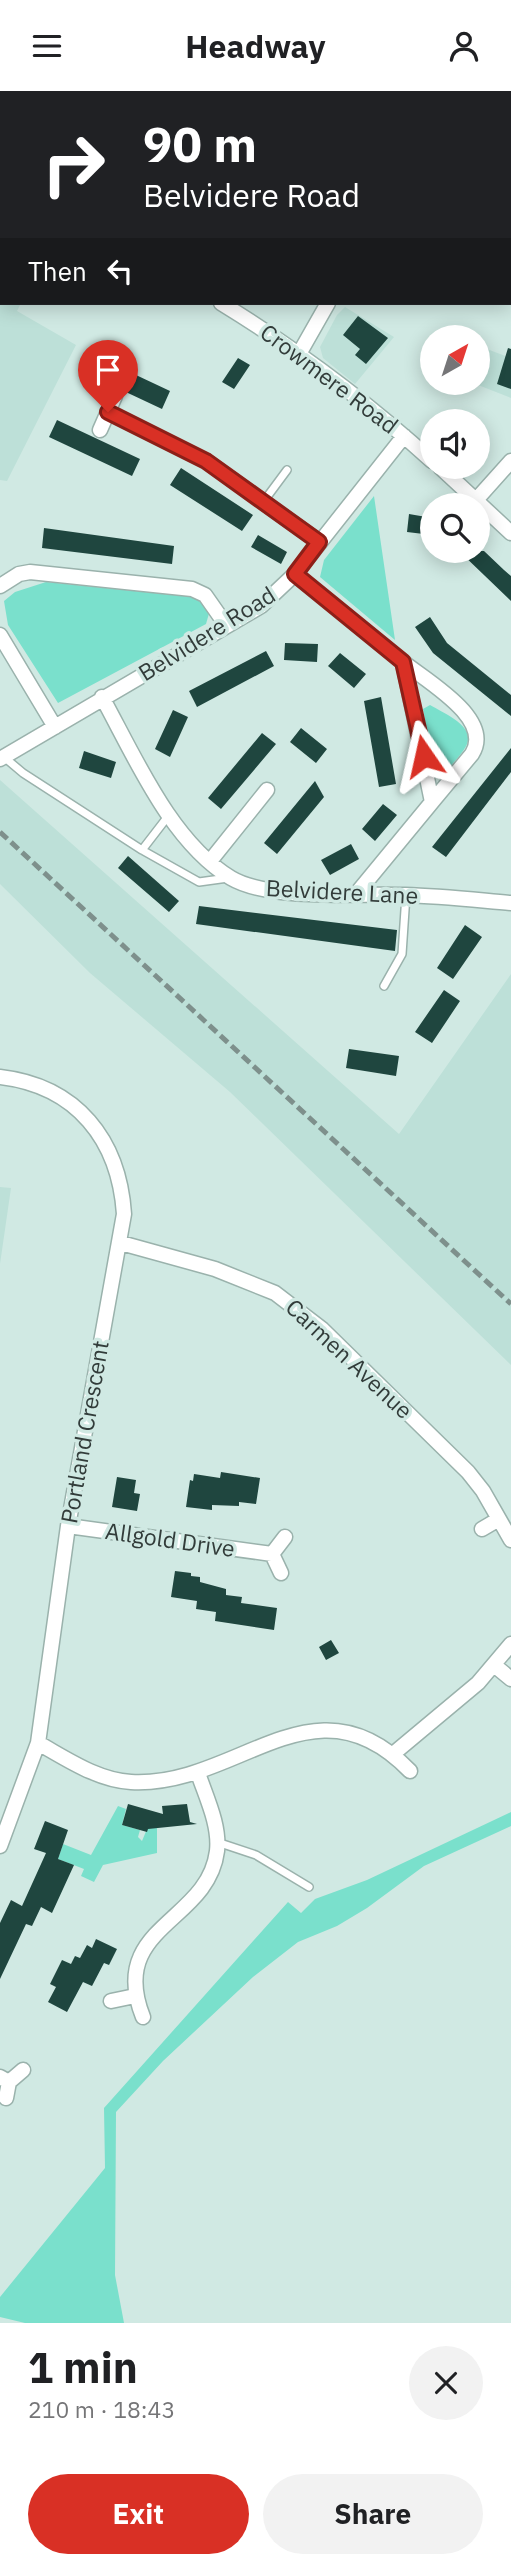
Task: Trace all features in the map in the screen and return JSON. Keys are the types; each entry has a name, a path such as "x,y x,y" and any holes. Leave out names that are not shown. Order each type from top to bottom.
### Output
{"street":[{"name":"Crowmere Road","path":"224,305 299,354 420,450"},
{"path":"299,354 327,305"},
{"path":"100,430 116,396"},
{"path":"108,412 206,461 319,542"},
{"name":"Belvidere Road","path":"2,757 261,606 295,574 404,436"},
{"path":"482,493 511,461"},
{"path":"453,479 468,493"},
{"path":"490,513 511,533"},
{"path":"0,586 19,574 30,572 192,589 205,595 226,625"},
{"path":"295,574 467,714 477,731 477,747 472,754 357,893"},
{"path":"0,635 55,727"},
{"path":"403,662 432,802"},
{"name":"Belvidere Lane","path":"102,697 169,815 186,837 230,877 255,888 280,892 406,895 511,903"},
{"path":"211,860 267,790"},
{"name":"Portland Crescent","path":"0,1076 26,1080 69,1102 90,1121 104,1140 122,1189 124,1214 121,1243 68,1526 38,1743 0,1846"},
{"name":"Carmen Avenue","path":"121,1243 253,1282 299,1309 358,1362 468,1472 511,1540"},
{"path":"482,1529 499,1519"},
{"name":"Allgold Drive","path":"68,1526 272,1554"},
{"path":"281,1573 272,1554 285,1537"},
{"path":"393,1753 455,1705 511,1644"},
{"path":"494,1665 511,1679"},
{"path":"38,1743 109,1779 153,1781 198,1773 287,1737 318,1729 342,1730 379,1743 410,1771"},
{"path":"143,2017 135,1996 135,1969 141,1952 152,1936 200,1887 211,1869 216,1842 212,1812 198,1773"},
{"path":"111,2001 135,1996"},
{"path":"6,2098 5,2079 23,2070"}],"lane":[{"path":"264,501 287,470"},
{"path":"2,757 142,850 199,882 230,877"},
{"path":"142,850 169,815"},
{"path":"384,986 402,954 406,895"},
{"path":"216,1842 256,1855 309,1887"}],"shaded area":[{"path":"0,305 20,305 17,311 76,345 7,481 0,480"},
{"path":"345,307 394,337 355,384 323,358 320,347 337,315"},
{"path":"490,350 511,358 511,398 490,390"},
{"path":"0,780 399,1134 511,974 511,1365 230,1092 90,973 0,884"},
{"path":"0,1187 11,1188 0,1264"}],"green space":[{"path":"374,496 395,640 320,577 324,560"},
{"path":"46,582 194,597 210,610 206,624 58,703 8,625 4,601 15,592"},
{"path":"430,705 460,723 468,736 463,751 452,765 443,771 433,765 423,709"},
{"path":"118,1806 126,1809 122,1825 140,1830 138,1837 142,1841 152,1817 157,1818 157,1853 103,1865 94,1882 81,1876 84,1869 58,1859 63,1844 91,1855"},
{"path":"511,1812 511,1826 424,1866 367,1908 337,1926 298,1942 253,1977 163,2061 116,2112 115,2275 124,2323 25,2323 0,2317 0,2297 105,2168 104,2108 288,1902 301,1913 315,1899 367,1880"}],"building":[{"path":"358,316 388,338 366,364 355,355 360,349 343,335"},
{"path":"508,348 511,349 511,389 497,384"},
{"path":"87,352 170,391 162,409 79,370"},
{"path":"238,358 250,365 234,389 222,382"},
{"path":"57,420 140,459 132,476 49,437"},
{"path":"181,468 253,515 242,531 170,485"},
{"path":"409,514 420,516 420,534 407,532"},
{"path":"44,528 174,546 172,564 42,548"},
{"path":"258,535 287,552 281,564 251,547"},
{"path":"490,557 511,576 511,601 471,563 490,563"},
{"path":"430,617 447,643 511,695 511,716 433,653 415,627"},
{"path":"285,643 318,644 317,662 284,660"},
{"path":"266,651 274,666 197,707 189,691"},
{"path":"340,653 366,674 354,688 328,666"},
{"path":"381,697 396,784 379,787 364,701"},
{"path":"173,710 188,717 170,757 155,749"},
{"path":"301,728 327,749 316,763 290,742"},
{"path":"262,733 276,744 221,809 208,798"},
{"path":"511,748 511,772 446,857 432,847"},
{"path":"84,751 116,762 111,778 79,768"},
{"path":"315,781 324,797 277,854 264,843"},
{"path":"383,804 397,815 375,841 362,829"},
{"path":"351,844 359,859 330,875 321,860"},
{"path":"128,856 179,901 169,912 118,868"},
{"path":"199,906 397,930 395,951 196,924"},
{"path":"465,925 482,937 453,979 437,968"},
{"path":"444,990 460,1001 432,1043 415,1032"},
{"path":"349,1049 399,1056 396,1076 346,1068"},
{"path":"221,1472 260,1478 256,1504 239,1502 239,1506 212,1505 212,1510 186,1507 190,1480 193,1481 194,1474 220,1478"},
{"path":"117,1477 136,1480 134,1493 140,1494 137,1511 112,1507"},
{"path":"175,1571 191,1573 191,1576 200,1577 200,1582 226,1589 226,1595 242,1597 241,1603 277,1608 274,1630 215,1621 216,1612 196,1609 197,1601 171,1597"},
{"path":"331,1640 339,1653 326,1660 319,1647"},
{"path":"128,1804 163,1814 162,1806 187,1804 190,1822 197,1824 148,1829 147,1832 122,1825"},
{"path":"45,1821 68,1830 58,1859 74,1865 52,1913 41,1907 32,1926 26,1924 0,1979 0,1923 11,1900 22,1906 46,1853 34,1849"},
{"path":"96,1939 117,1949 109,1965 104,1963 92,1986 83,1982 67,2012 48,2002 56,1987 50,1984 62,1960 71,1964 75,1956 80,1958 87,1945 92,1948"}],"railway":[{"path":"0,832 511,1304"}],"route":[{"path":"108,412 206,461 319,542 295,574 403,662 424,756"}]}
